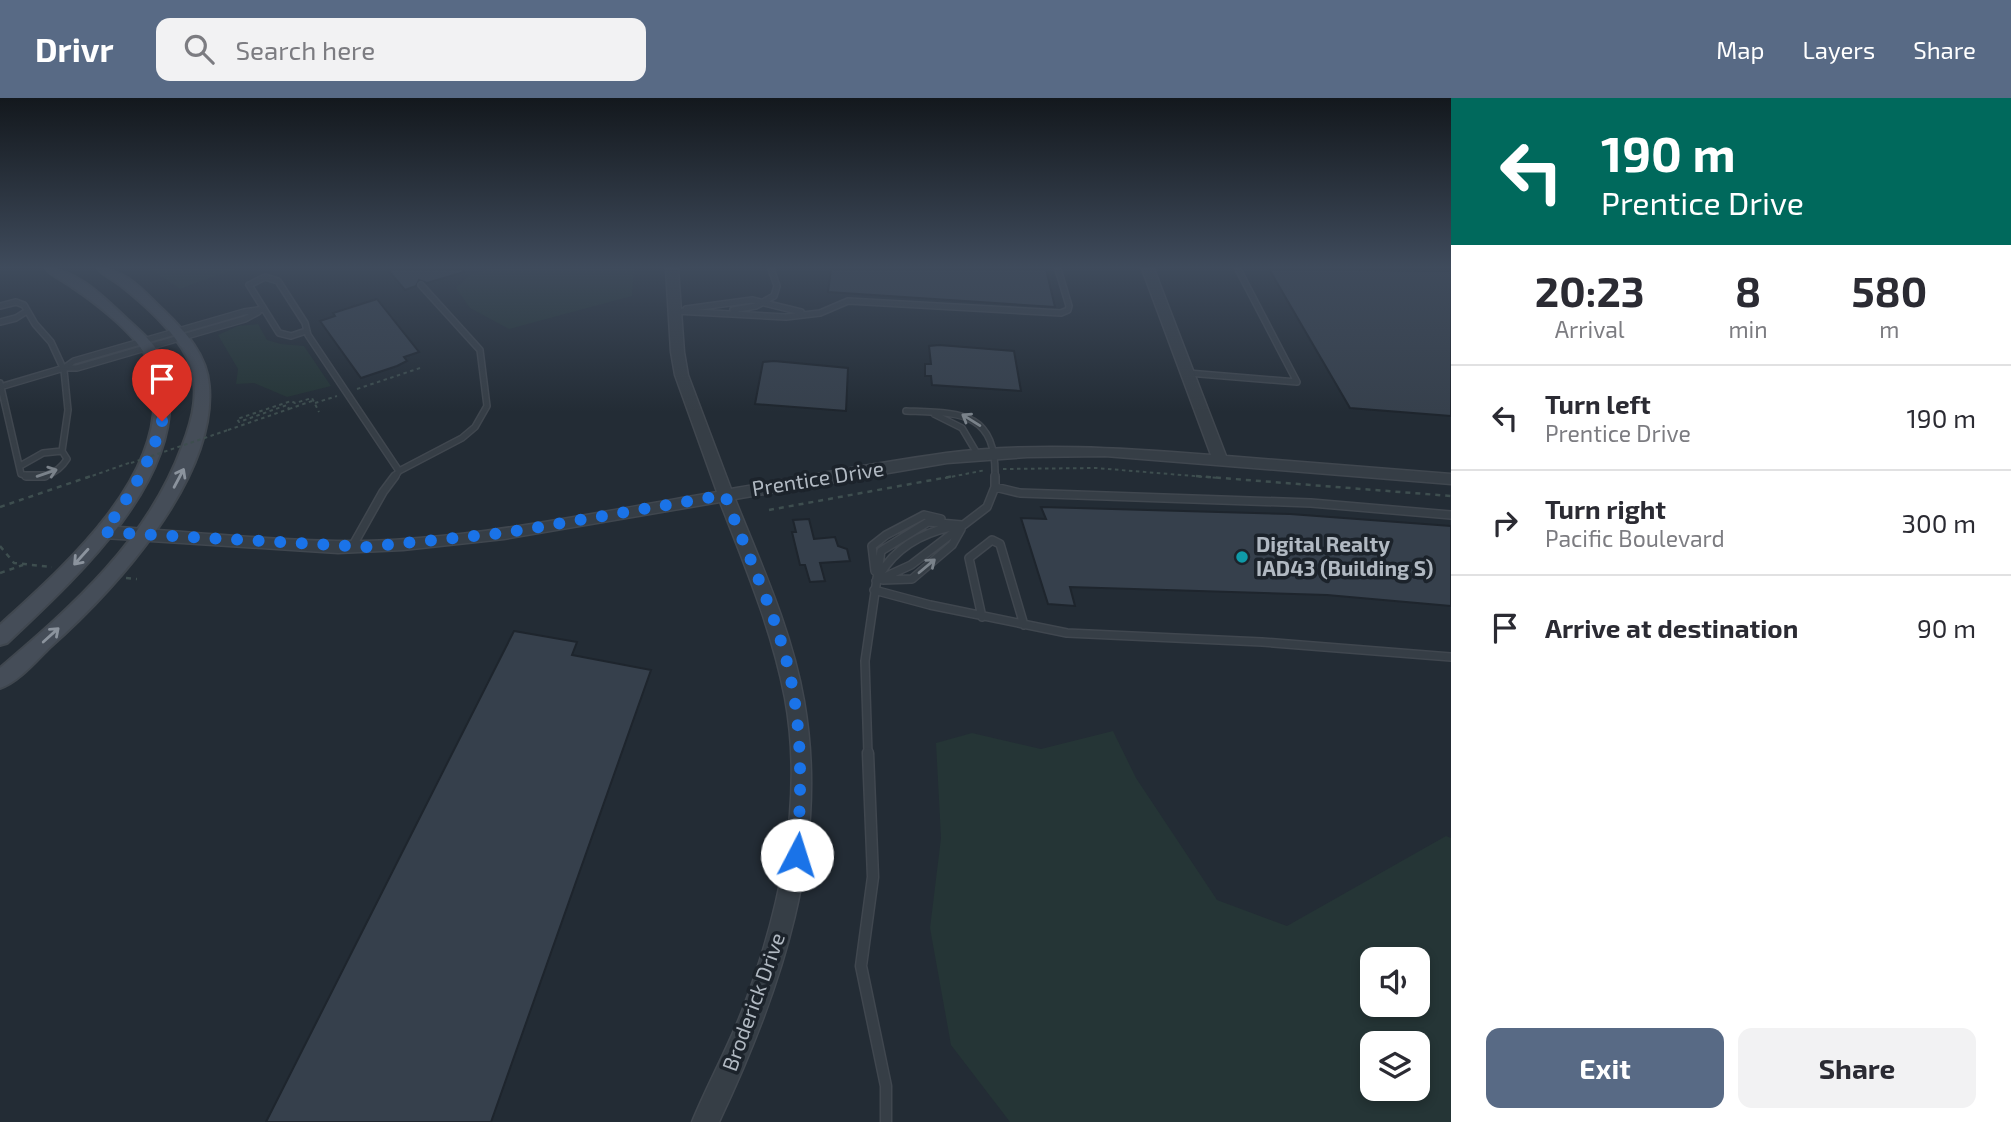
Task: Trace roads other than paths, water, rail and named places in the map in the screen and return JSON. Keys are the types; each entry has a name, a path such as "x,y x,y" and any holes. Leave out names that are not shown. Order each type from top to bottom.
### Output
{"main road":[{"path":"0,637 55,586 104,532 123,506 148,462 162,421 164,390 154,356 115,317"},
{"path":"0,680 70,618 143,536 184,468 199,423 202,390 199,368 180,334 162,317"}],"street":[{"name":"Broderick Drive","path":"675,317 679,363 691,405 779,636 791,678 800,746 802,797 797,855 770,970 752,1023 705,1122"},
{"path":"1166,317 1220,459"},
{"name":"Prentice Drive","path":"104,532 352,547 504,533 978,455 996,462 1105,451 1451,479"}],"lane":[{"path":"0,322 18,317"},
{"path":"32,317 52,343 64,368 68,387 67,426 62,451"},
{"path":"62,451 66,454 65,464 51,474 26,477 22,474 0,385 64,368 77,368 180,334 248,317"},
{"path":"269,317 283,336 291,337 306,331"},
{"path":"301,317 306,331 399,471"},
{"path":"352,547 383,492 399,471 462,438 475,426 486,406 480,351 449,317"},
{"path":"1188,373 1297,382 1263,317"},
{"path":"875,585 911,565 987,507 995,487 996,462 983,428 969,417 945,411 906,411"},
{"path":"930,412 962,427 978,455"},
{"path":"20,466 43,453 62,451"},
{"path":"995,487 1020,493 1311,503 1451,515"},
{"path":"886,1122 886,1086 861,966 873,877 865,662 881,551 928,522 962,525"},
{"path":"875,585 912,579 952,545 962,525"},
{"path":"875,585 886,562 931,530 962,525"},
{"path":"982,617 969,558 992,540 1000,544 1024,625"},
{"path":"875,585 982,617 1067,633 1262,642 1451,657"}],"place":[{"name":"Digital Realty IAD43 (Building S)","path":"1242,557"}]}
